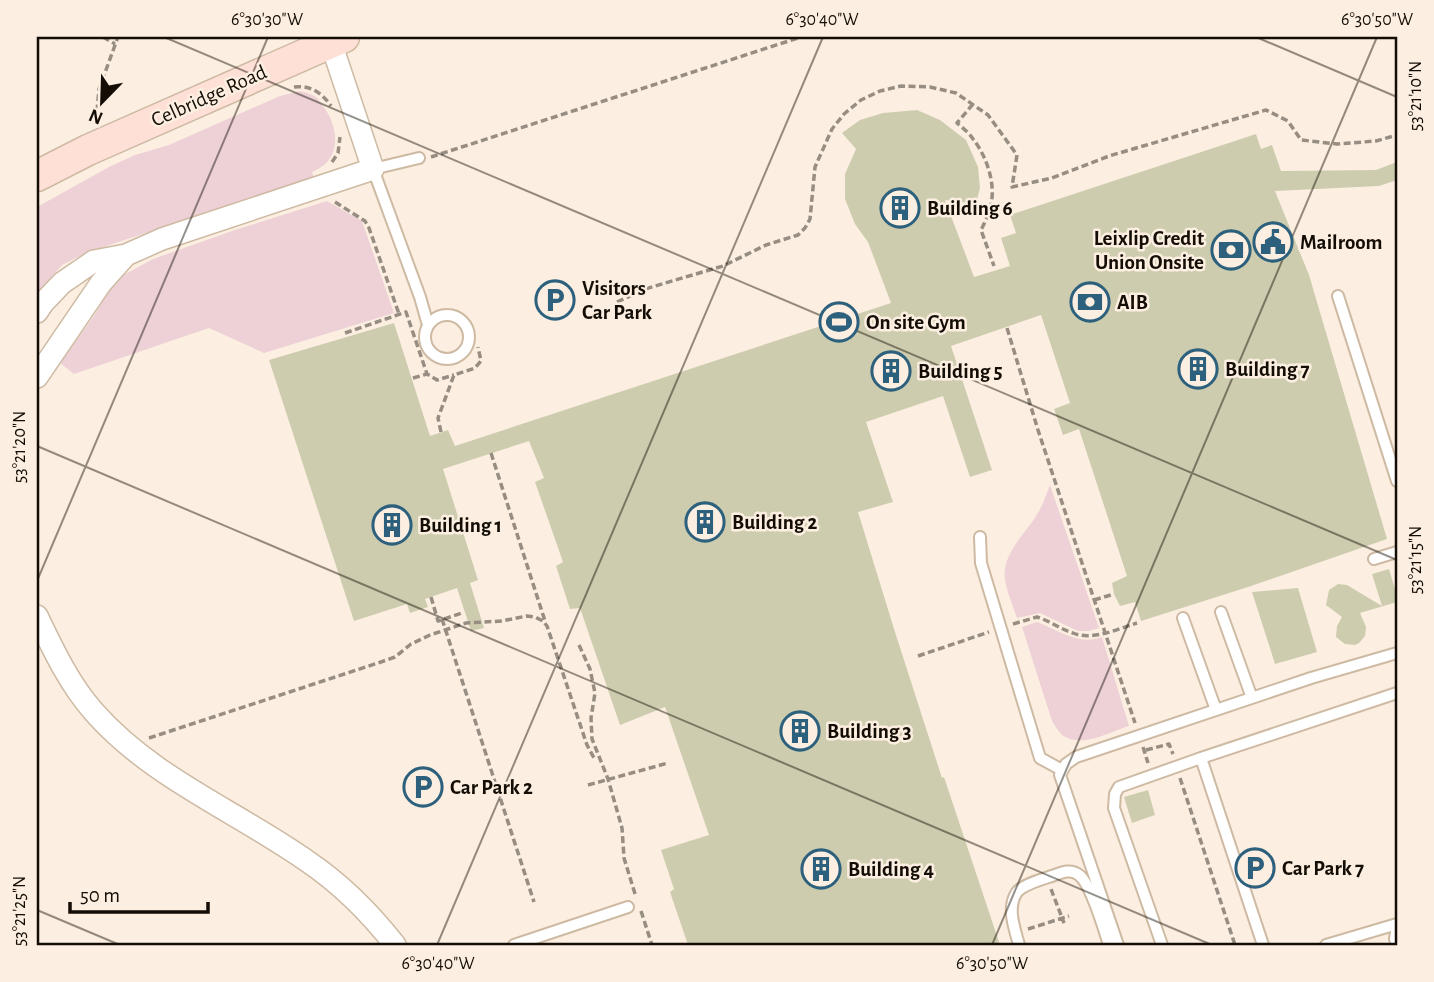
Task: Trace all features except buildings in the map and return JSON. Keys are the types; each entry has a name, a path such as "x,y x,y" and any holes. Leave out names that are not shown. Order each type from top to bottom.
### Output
{"main road":[{"name":"Celbridge Road","path":"37,176 88,150 338,40"}],"street":[{"path":"37,312 62,283 94,261 126,255 162,239 373,169 338,40"},
{"path":"37,377 101,283 126,255"},
{"path":"37,616 74,686 93,711 134,750 161,770 308,861 353,896 395,945"}],"lane":[{"path":"419,158 373,169 420,297 428,325 425,338 430,351 448,359 464,351 469,335 459,318 446,314 428,325"},
{"path":"1338,296 1392,446 1397,481"},
{"path":"980,537 981,563 1040,758 1062,770"},
{"path":"1374,559 1397,552"},
{"path":"1221,612 1252,698"},
{"path":"1183,618 1216,710"},
{"path":"1118,945 1060,775 1066,764 1076,757 1216,710 1397,653"},
{"path":"1162,945 1115,808 1115,794 1119,787 1397,693"},
{"path":"1201,758 1263,945"},
{"path":"1019,945 1012,921 1012,906 1018,891 1036,881 1067,871 1080,875 1087,886 1109,945"},
{"path":"514,945 628,907"},
{"path":"1326,945 1397,924 1397,945"}],"path":[{"path":"103,37 115,44"},
{"path":"88,150 97,117 99,89 118,37"},
{"path":"419,158 430,157 801,37"},
{"path":"288,87 299,86 316,90 323,95 335,117"},
{"path":"617,302 645,289 723,266 766,245 798,234 810,219 815,167 832,129 844,114 862,100 880,91 901,86 930,87 956,93 988,115 1017,155 1012,187 1052,178 1109,156 1266,110 1289,121 1301,140 1337,144 1376,141 1397,135"},
{"path":"972,104 957,122 973,138 987,167 992,197 981,230 994,266"},
{"path":"339,128 341,139 338,153 324,173 331,198 365,221 398,314"},
{"path":"345,333 406,312 427,374 437,380 475,368 481,360 478,347"},
{"path":"1007,328 1151,775"},
{"path":"414,378 427,374"},
{"path":"442,432 438,418 454,375"},
{"path":"491,453 587,745 594,758"},
{"path":"1094,600 1114,594"},
{"path":"431,597 438,621 462,613"},
{"path":"134,750 141,741 390,659 430,635 466,623 502,621 527,616 544,621 547,626"},
{"path":"918,656 1037,617 1079,635 1089,636 1137,624"},
{"path":"442,620 534,902"},
{"path":"579,645 590,669 595,692 591,718 592,738 608,779 622,828 626,866 652,945"},
{"path":"1144,751 1169,744 1235,945"},
{"path":"588,785 668,763"},
{"path":"1047,878 1063,921"},
{"path":"1016,933 1063,921 1069,916"}],"shaded area":[{"path":"300,91 318,99 328,114 335,133 329,160 312,172 314,178 88,252 62,265 37,293 37,207 135,155 169,145 280,96"},
{"path":"327,201 362,221 394,313 264,353 209,328 74,374 60,363 94,316 116,279 153,259"},
{"path":"1050,485 1099,628 1078,631 1040,613 1017,618 1010,599 1005,580 1007,561 1041,508"},
{"path":"1037,622 1085,640 1102,637 1129,726 1087,740 1070,739 1062,735 1052,721 1022,627"}],"place":[{"name":"Building 6","path":"900,208"},
{"name":"Mailroom","path":"1273,242"},
{"name":"Leixlip Credit Union Onsite","path":"1231,250"},
{"name":"Visitors Car Park","path":"555,300"},
{"name":"AIB","path":"1090,302"},
{"name":"On site Gym","path":"839,322"},
{"name":"Building 7","path":"1198,369"},
{"name":"Building 5","path":"891,371"},
{"name":"Building 2","path":"705,522"},
{"name":"Building 1","path":"392,525"},
{"name":"Building 3","path":"800,731"},
{"name":"Car Park 2","path":"423,787"},
{"name":"Car Park 7","path":"1255,868"},
{"name":"Building 4","path":"821,869"}]}
